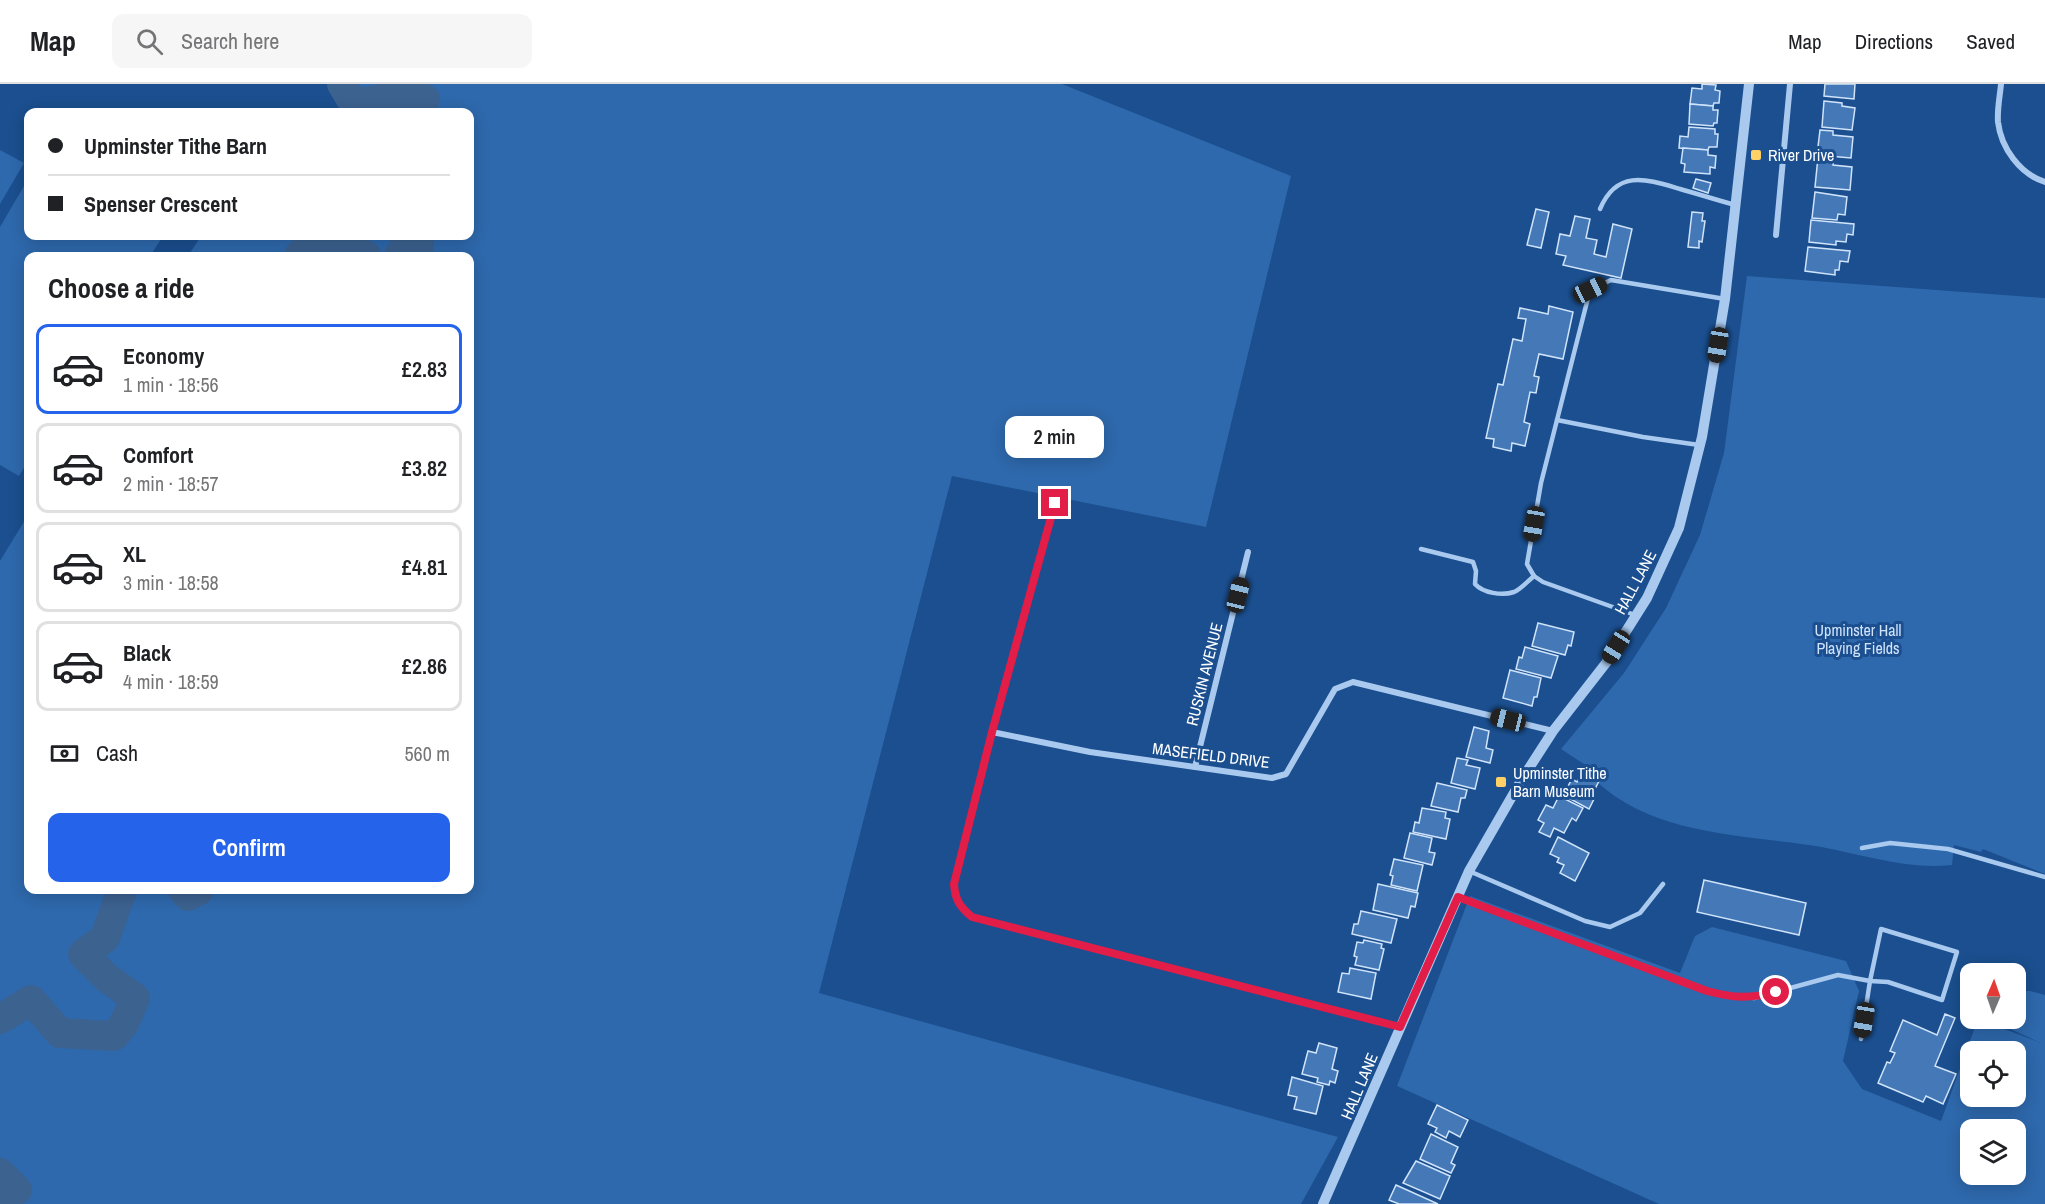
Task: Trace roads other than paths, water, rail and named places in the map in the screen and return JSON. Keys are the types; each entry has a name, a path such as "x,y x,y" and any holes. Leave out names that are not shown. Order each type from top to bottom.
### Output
{"street":[{"name":"HALL LANE","path":"1323,1204 1469,871 1522,778 1552,732 1606,663 1647,598 1679,528 1700,445 1725,298 1749,84"},
{"path":"1776,235 1790,84"},
{"path":"2001,84 1998,121 2002,138 2009,153 2022,168 2045,182"},
{"path":"1055,503 992,732 954,884 955,896 961,908 972,917 1400,1027"},
{"name":"RUSKIN AVENUE","path":"1195,767 1248,552"},
{"name":"MASEFIELD DRIVE","path":"992,732 1090,752 1272,778 1286,774 1335,689 1353,682 1552,732"}],"lane":[{"path":"1600,209 1612,189 1638,179 1654,181 1735,205"},
{"path":"1636,615 1543,582 1534,576 1527,564 1541,483 1590,290 1611,280 1725,298"},
{"path":"1557,420 1643,437 1700,445"},
{"path":"1421,549 1473,562 1475,584 1484,591 1506,594 1514,592 1534,576"},
{"path":"1862,848 1890,843 1948,849 2045,877"},
{"path":"1469,871 1585,921 1610,927 1640,913 1663,884"},
{"path":"1458,897 1707,991 1724,995 1754,998 1839,975 1870,981 1888,982 1942,1000 1957,952 1881,929 1870,981 1861,1039"}],"waterway":[{"path":"342,84 354,104 412,93 425,99 422,108"},
{"path":"407,252 419,246 410,240"},
{"path":"303,252 310,244 338,241 359,252"},
{"path":"0,1019 31,1000 60,1033 114,1036 124,1024 135,998 107,978 83,954 105,938 121,894"},
{"path":"186,894 188,896 192,894"},
{"path":"0,1173 17,1190 0,1199"}],"place":[{"name":"River Drive","path":"1756,155"},
{"name":"Upminster Tithe Barn Museum","path":"1501,782"}],"park label":[{"name":"Upminster Hall Playing Fields","path":"1858,639"}]}
